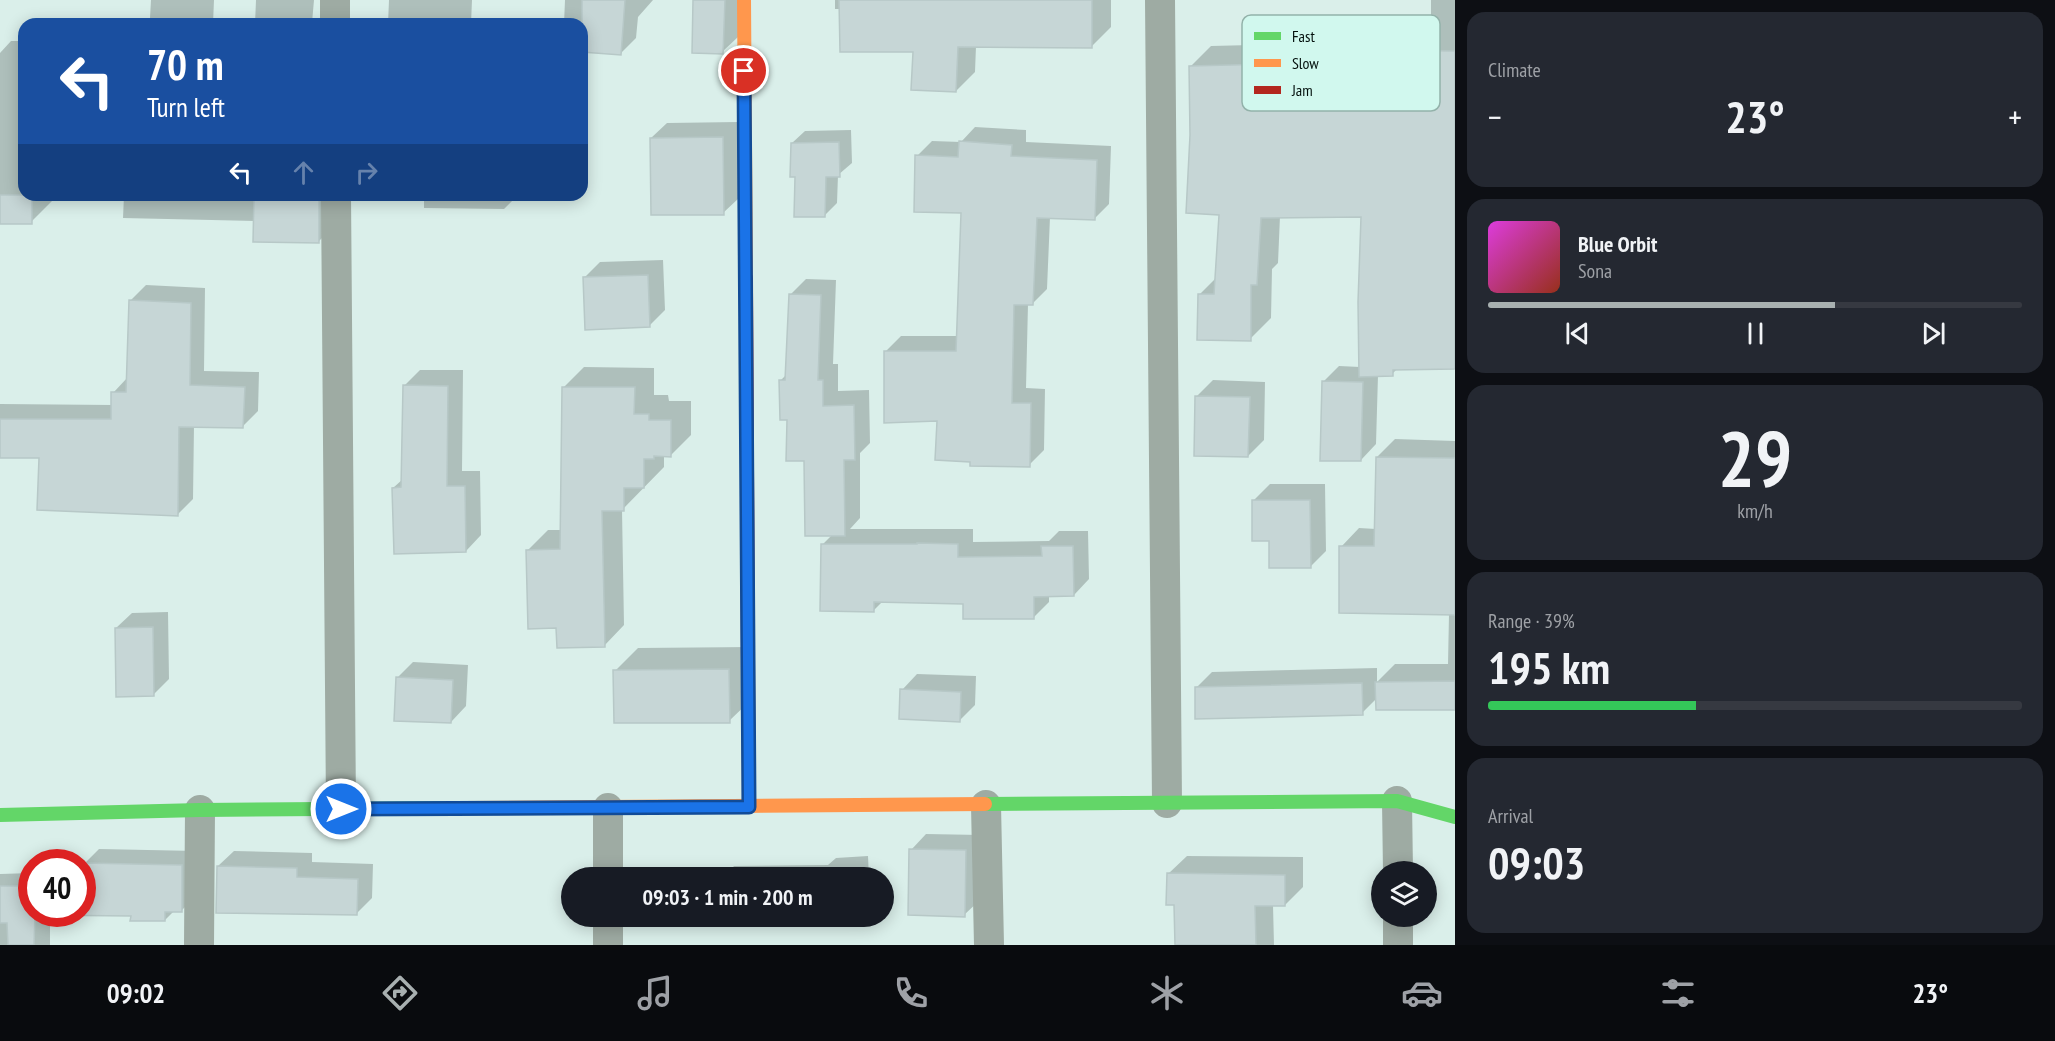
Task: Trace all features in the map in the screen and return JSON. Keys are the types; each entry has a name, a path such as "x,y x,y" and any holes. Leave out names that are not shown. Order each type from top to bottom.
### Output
{"street":[{"path":"335,0 335,18"},
{"path":"744,0 749,807"},
{"path":"1160,0 1167,803"},
{"path":"336,201 341,809"},
{"path":"1397,801 1398,861"},
{"path":"0,815 200,810 1397,801 1455,817"},
{"path":"986,805 989,945"},
{"path":"608,808 608,867"},
{"path":"199,945 200,810"},
{"path":"608,927 608,945"},
{"path":"1398,927 1398,945"}],"building":[{"path":"582,0 625,0 621,55 588,52 588,18 582,18"},
{"path":"693,0 725,0 723,54 692,53"},
{"path":"839,0 1092,0 1092,48 958,47 956,92 911,90 913,52 840,52"},
{"path":"1440,51 1455,51 1455,369 1393,370 1393,376 1359,377 1358,302 1361,217 1261,218 1257,285 1251,285 1251,341 1197,340 1198,294 1214,294 1219,215 1186,213 1190,135 1189,66 1242,65 1242,111 1440,111"},
{"path":"723,137 724,215 651,215 650,138"},
{"path":"959,141 1012,145 1011,156 1097,160 1095,220 1037,218 1033,305 1014,305 1012,403 1031,403 1030,467 970,466 970,462 935,460 937,421 884,423 884,351 956,351 961,213 914,212 915,155 958,157"},
{"path":"839,142 840,177 826,177 825,217 794,217 795,177 790,177 791,143"},
{"path":"0,195 18,195 18,201 32,201 32,224 0,224"},
{"path":"254,201 319,201 319,243 253,242"},
{"path":"648,275 650,327 585,330 583,277"},
{"path":"789,294 821,295 818,380 823,380 823,406 854,405 855,460 844,460 845,536 805,536 804,461 786,461 787,420 780,420 779,380 785,380"},
{"path":"129,300 191,303 190,385 245,387 243,428 179,427 178,516 37,510 39,458 0,458 0,419 111,419 111,392 126,392"},
{"path":"1322,381 1363,382 1361,461 1320,461"},
{"path":"403,385 448,386 447,486 465,486 466,552 394,554 392,488 401,487"},
{"path":"562,387 635,387 634,414 649,414 649,420 671,420 671,457 654,456 654,459 644,459 644,488 624,488 624,511 602,511 605,647 557,648 556,628 528,629 526,550 560,549"},
{"path":"1195,396 1250,397 1248,457 1194,456"},
{"path":"1376,457 1455,458 1455,615 1339,613 1339,546 1374,546"},
{"path":"1252,500 1310,500 1311,568 1269,568 1269,541 1252,541"},
{"path":"821,544 958,544 958,557 1042,556 1041,546 1073,546 1074,596 1034,597 1034,619 963,619 963,604 874,602 874,612 820,611"},
{"path":"153,627 154,696 116,697 115,628"},
{"path":"729,669 730,723 614,723 613,670"},
{"path":"396,677 453,680 451,723 394,721"},
{"path":"1455,681 1455,710 1376,710 1375,682"},
{"path":"1362,683 1363,715 1195,719 1195,687"},
{"path":"900,689 961,692 960,722 899,719"},
{"path":"909,849 966,850 965,917 908,915"},
{"path":"96,863 182,865 182,912 165,912 165,921 130,921 131,916 96,916"},
{"path":"217,866 297,868 297,877 358,879 357,915 216,913"},
{"path":"1167,873 1285,875 1285,906 1255,906 1256,945 1175,945 1174,905 1166,905"},
{"path":"0,886 18,886 18,927 35,927 34,945 8,945 7,923 0,923"}],"traffic: fast":[{"path":"985,804 1397,801 1455,817"},
{"path":"0,815 200,810 463,808"}],"traffic: slow":[{"path":"744,0 746,278"},
{"path":"748,658 749,807"},
{"path":"463,808 985,804"}],"traffic: jam":[{"path":"746,278 748,658"}],"route":[{"path":"341,809 749,807 744,71"}]}
